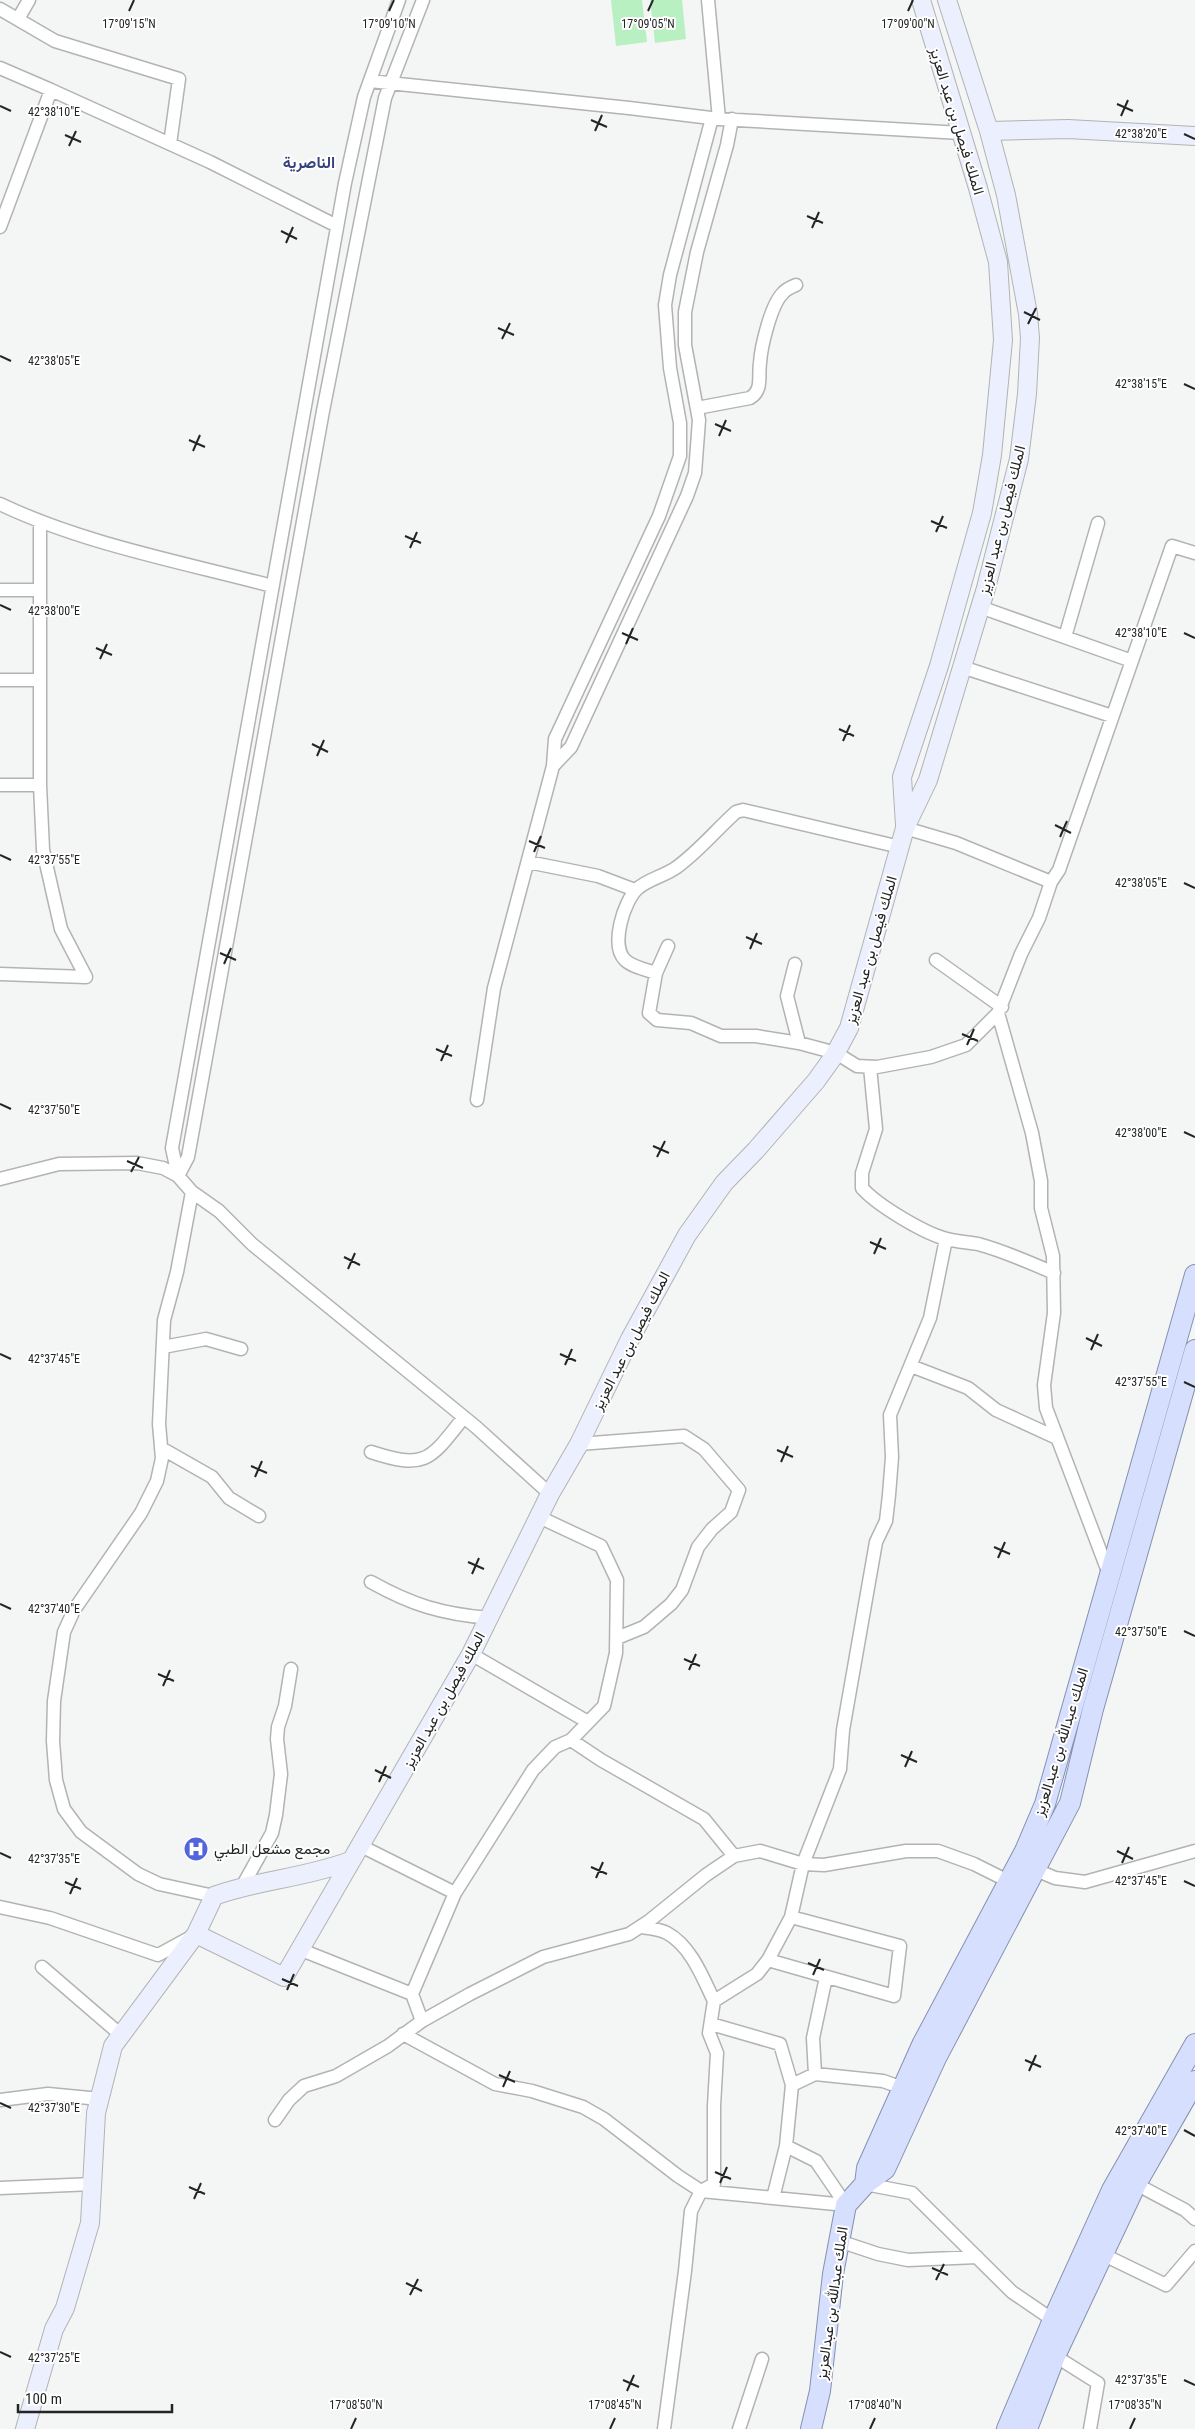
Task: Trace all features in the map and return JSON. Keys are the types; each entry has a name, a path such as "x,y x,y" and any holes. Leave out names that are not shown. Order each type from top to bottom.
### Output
{"main road":[{"name":"الملك عبدالله بن عبدالعزيز","path":"865,2184 867,2168 922,2045 1008,1881 1026,1852 1044,1804 1195,1275"},
{"name":"الملك عبدالله بن عبدالعزيز","path":"811,2429 820,2390 826,2329 846,2204 865,2184 885,2169 936,2058 1070,1803 1094,1709 1195,1350"},
{"path":"1027,2429 1055,2356 1061,2323 1112,2190 1195,2044"},
{"path":"1007,2429 1061,2323 1102,2254 1136,2184 1189,2101 1195,2081"}],"street":[{"path":"18,19 29,0"},
{"path":"178,1176 172,1148 338,226 362,106 399,0"},
{"path":"178,1176 188,1157 323,411 383,107 423,0"},
{"path":"553,766 571,747 687,496 695,474 699,420 685,345 685,312 697,252 727,145 721,119 708,0"},
{"name":"الملك فيصل بن عبد العزيز","path":"905,828 902,778 939,666 982,513 992,455 1003,340 998,262 921,0"},
{"name":"الملك فيصل بن عبد العزيز","path":"196,1934 284,1977 471,1654 550,1494 579,1444 630,1339 687,1234 724,1183 756,1150 816,1081 836,1053 849,1028 905,828 928,780 962,667 1020,459 1030,338 1028,314 1013,230 989,131 947,0"},
{"path":"0,9 55,41 179,79 170,144"},
{"path":"0,68 170,144 338,226"},
{"path":"370,81 721,119 961,133"},
{"path":"0,227 51,90"},
{"path":"478,1100 494,988 553,766 555,739 659,516 680,456 680,423 670,368 664,305 670,275 721,119"},
{"path":"989,131 1068,129 1195,136"},
{"path":"697,408 750,398 756,395 759,387 760,362 772,314 782,293 796,286"},
{"path":"1003,340 1030,338"},
{"path":"0,504 40,522 272,586"},
{"path":"0,974 86,977 61,929 43,850 40,785 40,522"},
{"path":"1065,637 1098,523"},
{"path":"668,946 656,974 649,1013 657,1020 691,1023 721,1036 731,1038 756,1036 798,1043 836,1053 857,1066 870,1066 931,1057 966,1045 1000,1010 1021,954 1039,918 1051,882 1059,870 1172,546 1195,553"},
{"path":"0,590 40,590"},
{"path":"980,607 1132,661"},
{"path":"962,667 1112,716"},
{"path":"0,680 40,680"},
{"path":"0,785 40,785"},
{"path":"656,974 632,965 624,960 620,952 622,918 626,902 635,890 676,868 727,820 743,810 900,847"},
{"path":"905,828 956,843 1051,882"},
{"path":"528,862 598,876 635,890"},
{"path":"936,960 1000,1010 1032,1133 1040,1181 1041,1208 1053,1256 1054,1313 1044,1385 1046,1408 1110,1576"},
{"path":"795,964 787,996 798,1043"},
{"path":"870,1066 876,1129 862,1173 862,1188 882,1206 946,1239 977,1244 1017,1256 1054,1273"},
{"path":"0,1179 59,1164 137,1163 162,1168 178,1176 192,1192 218,1211 252,1244 464,1417 550,1494"},
{"path":"192,1192 178,1272 164,1320 159,1424 162,1458 157,1481 141,1513 74,1610 64,1632 54,1701 53,1741 56,1780 64,1809 81,1832 103,1847 133,1872 159,1884 214,1896 244,1885 322,1871 350,1861"},
{"path":"714,2001 758,1974 768,1960 791,1917 803,1864 840,1769 844,1730 876,1542 886,1520 892,1457 890,1415 930,1318 946,1239"},
{"path":"163,1347 206,1339 241,1349"},
{"path":"910,1366 968,1388 996,1410 1057,1438"},
{"path":"372,1452 398,1461 411,1462 422,1460 447,1439 464,1417"},
{"path":"579,1444 684,1436 704,1449 738,1490 731,1512 712,1529 698,1547 682,1590 671,1604 644,1627 617,1638"},
{"path":"161,1448 212,1477 230,1498 258,1516"},
{"path":"422,2021 412,1994 455,1892 533,1770 555,1747 571,1740 604,1706 617,1638 617,1580 601,1546 539,1517"},
{"path":"371,1582 406,1601 442,1612 489,1618"},
{"path":"471,1654 588,1722"},
{"path":"244,1885 272,1833 276,1815 281,1774 278,1733 291,1669"},
{"path":"571,1740 601,1760 704,1819 734,1856"},
{"path":"359,1845 455,1892"},
{"path":"275,2120 288,2100 304,2086 336,2076 388,2046 422,2021 470,1994 544,1957 628,1934 734,1856 760,1851 803,1864 824,1865 906,1851 938,1851 974,1864 1008,1881"},
{"path":"1036,1870 1055,1878 1085,1882 1195,1851"},
{"path":"25,2429 54,2329 65,2308 90,2223 96,2114 113,2046 196,1934 214,1896"},
{"path":"0,1907 50,1918 158,1955 196,1934"},
{"path":"768,1960 894,1996 900,1946 791,1917"},
{"path":"640,1927 666,1932 682,1945 699,1971 714,2001 709,2033 717,2053 714,2106 714,2184 701,2191 691,2211 664,2429"},
{"path":"299,1950 412,1994"},
{"path":"42,1967 121,2035"},
{"path":"815,2074 813,2038 826,1977"},
{"path":"710,2024 780,2044 792,2086 786,2146 773,2198"},
{"path":"403,2034 495,2084 532,2091 583,2106 604,2119 678,2176 701,2191 846,2204"},
{"path":"792,2086 815,2074 883,2081 903,2088"},
{"path":"0,2100 48,2094 100,2099"},
{"path":"786,2146 816,2161 846,2204"},
{"path":"0,2188 93,2184"},
{"path":"865,2184 912,2193 1012,2292 1061,2323"},
{"path":"1136,2184 1185,2210 1195,2219"},
{"path":"839,2241 878,2254 908,2260 977,2257"},
{"path":"1102,2254 1166,2285 1195,2251"},
{"path":"1055,2356 1098,2383 1090,2429"},
{"path":"739,2429 762,2359"}],"green space":[{"path":"611,0 642,0 647,42 616,46"},
{"path":"650,0 682,0 686,39 655,43"}],"place":[{"name":"مجمع مشعل الطبي","path":"196,1849"}],"district":[{"name":"الناصرية","path":"309,162"}]}
